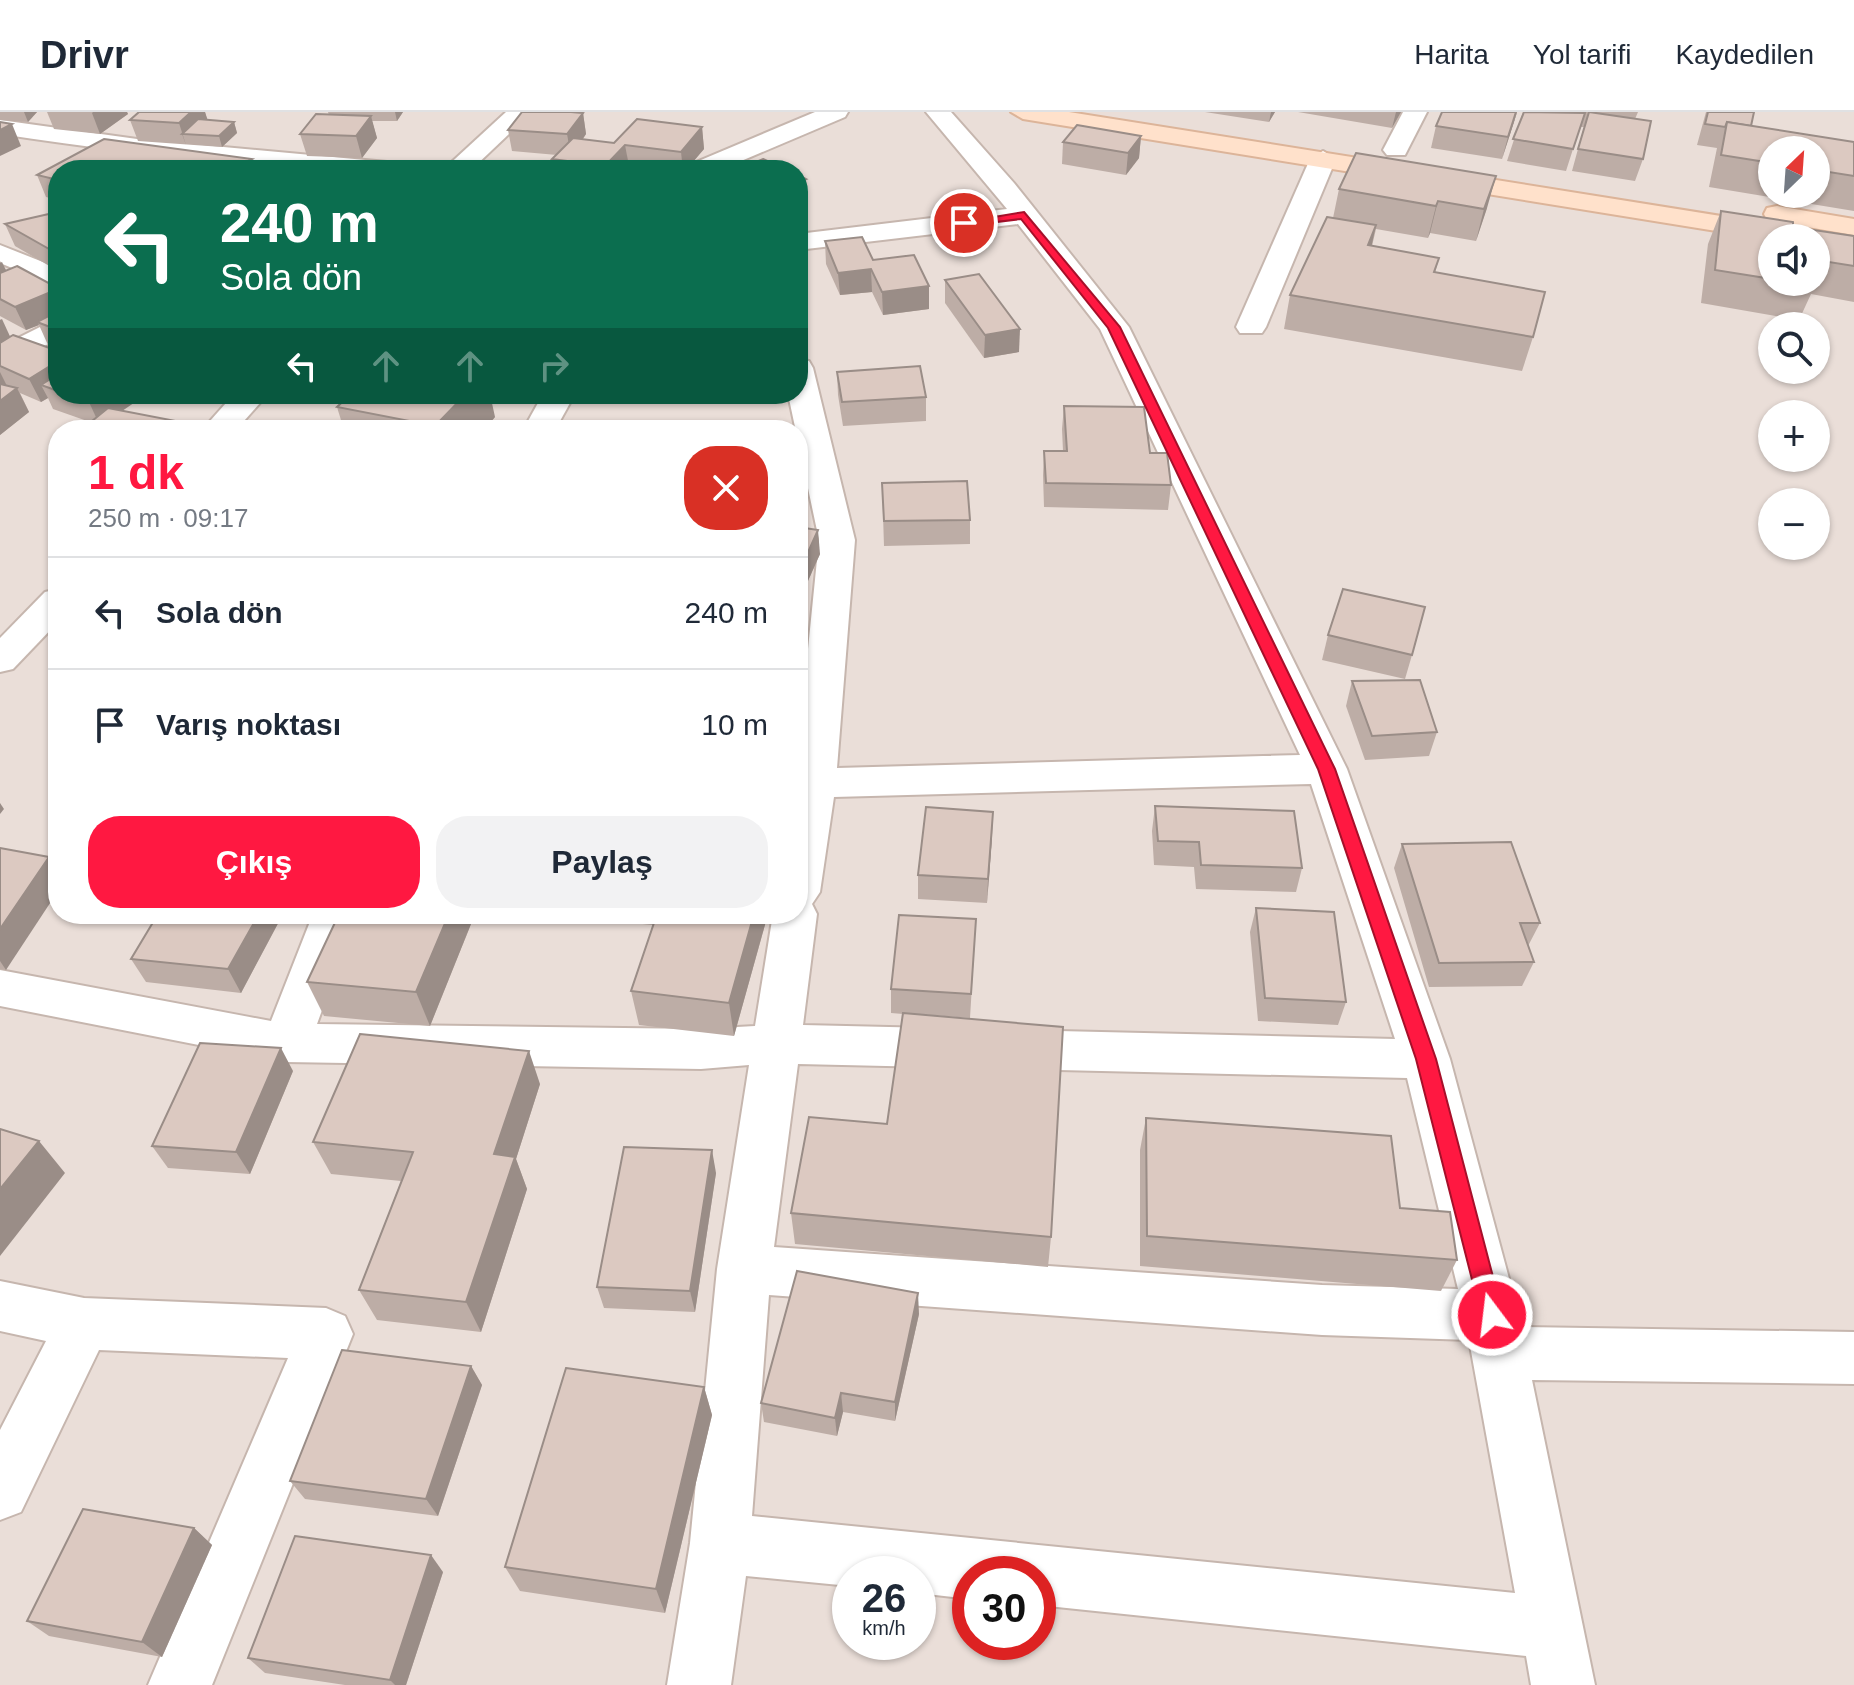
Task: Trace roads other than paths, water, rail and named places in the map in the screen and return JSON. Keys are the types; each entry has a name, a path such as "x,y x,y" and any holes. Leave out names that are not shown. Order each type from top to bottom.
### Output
{"main road":[{"path":"1023,112 1758,230"},
{"path":"1139,112 1396,150 1854,227"},
{"path":"1830,242 1854,246"}],"street":[{"path":"467,160 520,112"},
{"path":"722,160 836,112"},
{"path":"938,112 1114,327 1327,769 1426,1059 1496,1334 1558,1656 1056,1578"},
{"path":"1396,150 1415,112"},
{"path":"0,127 137,147 259,160"},
{"path":"1251,327 1323,159"},
{"path":"808,241 1024,215"},
{"path":"5,241 48,273"},
{"path":"11,287 48,277"},
{"path":"0,360 48,333"},
{"path":"227,420 243,404"},
{"path":"806,404 837,540 815,783 808,828"},
{"path":"0,660 48,610"},
{"path":"815,783 1327,769"},
{"path":"286,1043 331,924"},
{"path":"699,1685 720,1543 744,1269 793,924"},
{"path":"0,988 286,1043 701,1049 774,1044 1426,1059"},
{"path":"744,1269 1322,1310 1496,1334 1854,1358"},
{"path":"0,1306 84,1324 326,1334 180,1685"},
{"path":"0,1491 84,1324"},
{"path":"720,1543 952,1567"}]}
